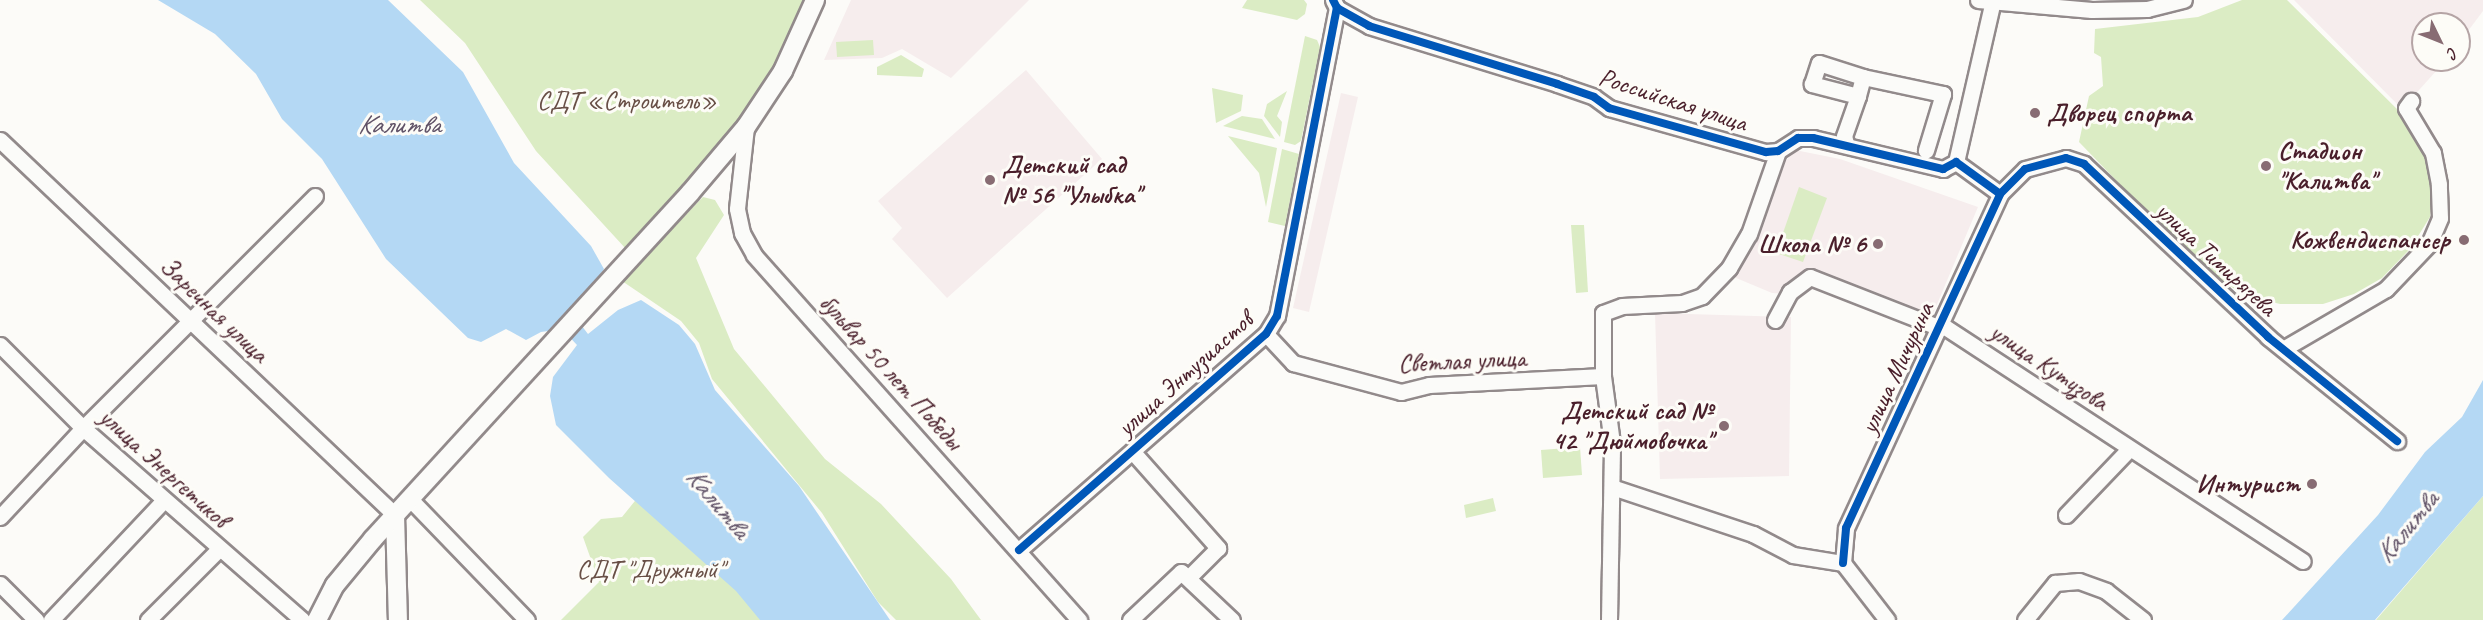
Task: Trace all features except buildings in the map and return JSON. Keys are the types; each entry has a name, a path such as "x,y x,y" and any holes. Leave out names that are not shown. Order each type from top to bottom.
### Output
{"main road":[{"path":"317,620 335,585 374,539 631,258 746,127 783,71 815,0"},
{"path":"395,515 398,620"}],"street":[{"path":"2000,194 1956,162 1988,1 2092,10 2147,9 2184,0"},
{"name":"Российская улица","path":"1335,4 1369,26 1557,84 1609,108 1766,152 1778,150 1798,138 1846,143 1943,170 1956,162"},
{"name":"улица Энтузиастов","path":"1019,550 1266,334 1277,316 1335,4"},
{"path":"1858,96 1812,84 1819,63 1863,77 1943,94 1926,150"},
{"path":"1846,143 1844,136 1863,77"},
{"name":"улица Тимирязева","path":"2283,349 2386,289 2429,244 2440,218 2439,184 2433,153 2406,108 2411,101"},
{"name":"бульвар 50 лет Победы","path":"746,127 737,208 742,233 754,255 1079,620"},
{"name":"Заречная улица","path":"0,140 395,515"},
{"path":"1609,620 1607,532 1612,487 1612,443 1603,376 1604,313 1622,306 1682,303 1702,297 1729,268 1749,234 1778,150"},
{"name":"улица Тимирязева","path":"2000,194 2025,169 2066,158 2084,164 2283,349 2397,441"},
{"name":"улица Мичурина","path":"1843,563 1845,528 1941,326 2000,194"},
{"path":"0,517 83,428 315,196"},
{"name":"улица Кутузова","path":"1775,320 1790,292 1810,277 1941,326 2303,561"},
{"name":"Светлая улица","path":"1266,334 1293,363 1401,392 1429,386 1603,376"},
{"name":"улица Энергетиков","path":"0,345 83,428 302,620"},
{"path":"2066,515 2129,449"},
{"path":"1132,451 1218,548 1188,578"},
{"path":"1612,487 1753,534 1793,555 1843,563 1887,620"},
{"path":"410,499 527,620"},
{"path":"51,620 164,500"},
{"path":"374,539 395,545"},
{"path":"148,620 219,549"},
{"path":"1130,620 1181,572 1232,620"},
{"path":"2025,620 2055,582 2079,581 2106,591 2143,620"},
{"path":"0,584 36,620"}],"shaded area":[{"path":"851,0 1029,0 951,78 902,49 882,58 824,60"},
{"path":"2294,0 2483,0 2483,11 2471,27 2471,12 2411,12 2411,72 2435,72 2402,109"},
{"name":"Детский сад № 56 \"Улыбка\"","path":"1026,70 1102,159 947,298 892,239 902,228 878,201"},
{"path":"1341,93 1358,97 1309,312 1293,308"},
{"path":"1795,150 1840,159 1978,207 1930,321 1809,272 1794,277 1786,294 1772,293 1729,275 1766,212 1782,165"},
{"name":"Детский сад № 42 \"Дюймовочка\"","path":"1655,313 1791,317 1789,476 1660,479"}],"green space":[{"name":"СДТ «Строитель»","path":"420,0 807,0 773,74 742,119 700,171 626,249 536,151 465,43"},
{"path":"1247,0 1304,0 1307,4 1305,14 1297,20 1242,8"},
{"name":"Стадион \"Калитва\"","path":"2242,0 2287,0 2400,112 2424,145 2433,188 2430,217 2410,249 2382,278 2354,294 2323,304 2280,304 2247,296 2204,271 2079,142 2089,96 2103,86 2101,57 2094,53 2095,29 2198,17"},
{"path":"1305,36 1317,40 1320,47 1301,141 1295,145 1284,142"},
{"path":"873,40 874,55 837,57 836,42"},
{"path":"901,55 924,69 922,77 877,75 877,67"},
{"path":"1212,88 1243,95 1241,111 1216,123"},
{"path":"1287,91 1277,116 1282,122 1280,137 1264,116 1267,104"},
{"path":"1242,116 1262,119 1275,139 1223,126"},
{"path":"1228,136 1277,148 1266,207 1259,173"},
{"path":"1282,149 1299,154 1285,226 1268,222"},
{"path":"1799,187 1827,198 1803,262 1776,253"},
{"path":"703,197 715,200 724,215 696,258 734,349 825,459 881,504 951,579 981,620 896,620 878,602 822,513 712,379 699,343 681,321 622,281"},
{"path":"1571,225 1584,225 1588,292 1576,293"},
{"path":"1580,447 1582,475 1543,478 1541,450"},
{"name":"СДТ \"Дружный\"","path":"643,491 767,620 561,620 599,582 583,537 601,519 622,517"},
{"path":"2483,496 2483,620 2376,620"},
{"path":"1493,498 1496,511 1466,518 1464,505"}],"water":[{"name":"Калитва","path":"158,0 388,0 463,72 514,163 591,246 604,269 594,283 578,321 588,334 618,310 641,300 679,325 695,344 715,390 799,486 890,620 760,620 736,591 609,478 556,425 550,396 553,377 577,345 562,329 541,332 526,340 506,329 481,342 468,338 386,259 322,159 282,119 256,74 215,34"},
{"name":"Калитва","path":"2483,380 2483,496 2375,620 2282,620 2378,515 2425,452 2462,417"}],"cycle path":[{"path":"1333,0 1337,8 1369,26 1557,84 1594,97 1609,108 1766,152 1778,151 1798,138 1813,138 1943,169 1956,162 2000,194"},
{"path":"1019,550 1266,334 1277,316 1337,8"},
{"path":"1843,563 1846,528 2000,194 2025,169 2066,158 2084,164 2268,337 2397,441"}],"place":[{"name":"Дворец спорта","path":"2035,113"},
{"name":"Стадион \"Калитва\"","path":"2266,166"},
{"name":"Детский сад № 56 \"Улыбка\"","path":"990,180"},
{"name":"Кожвендиспансер","path":"2464,240"},
{"name":"Школа № 6","path":"1878,244"},
{"name":"Детский сад № 42 \"Дюймовочка\"","path":"1724,426"},
{"name":"Интурист","path":"2312,484"}]}
